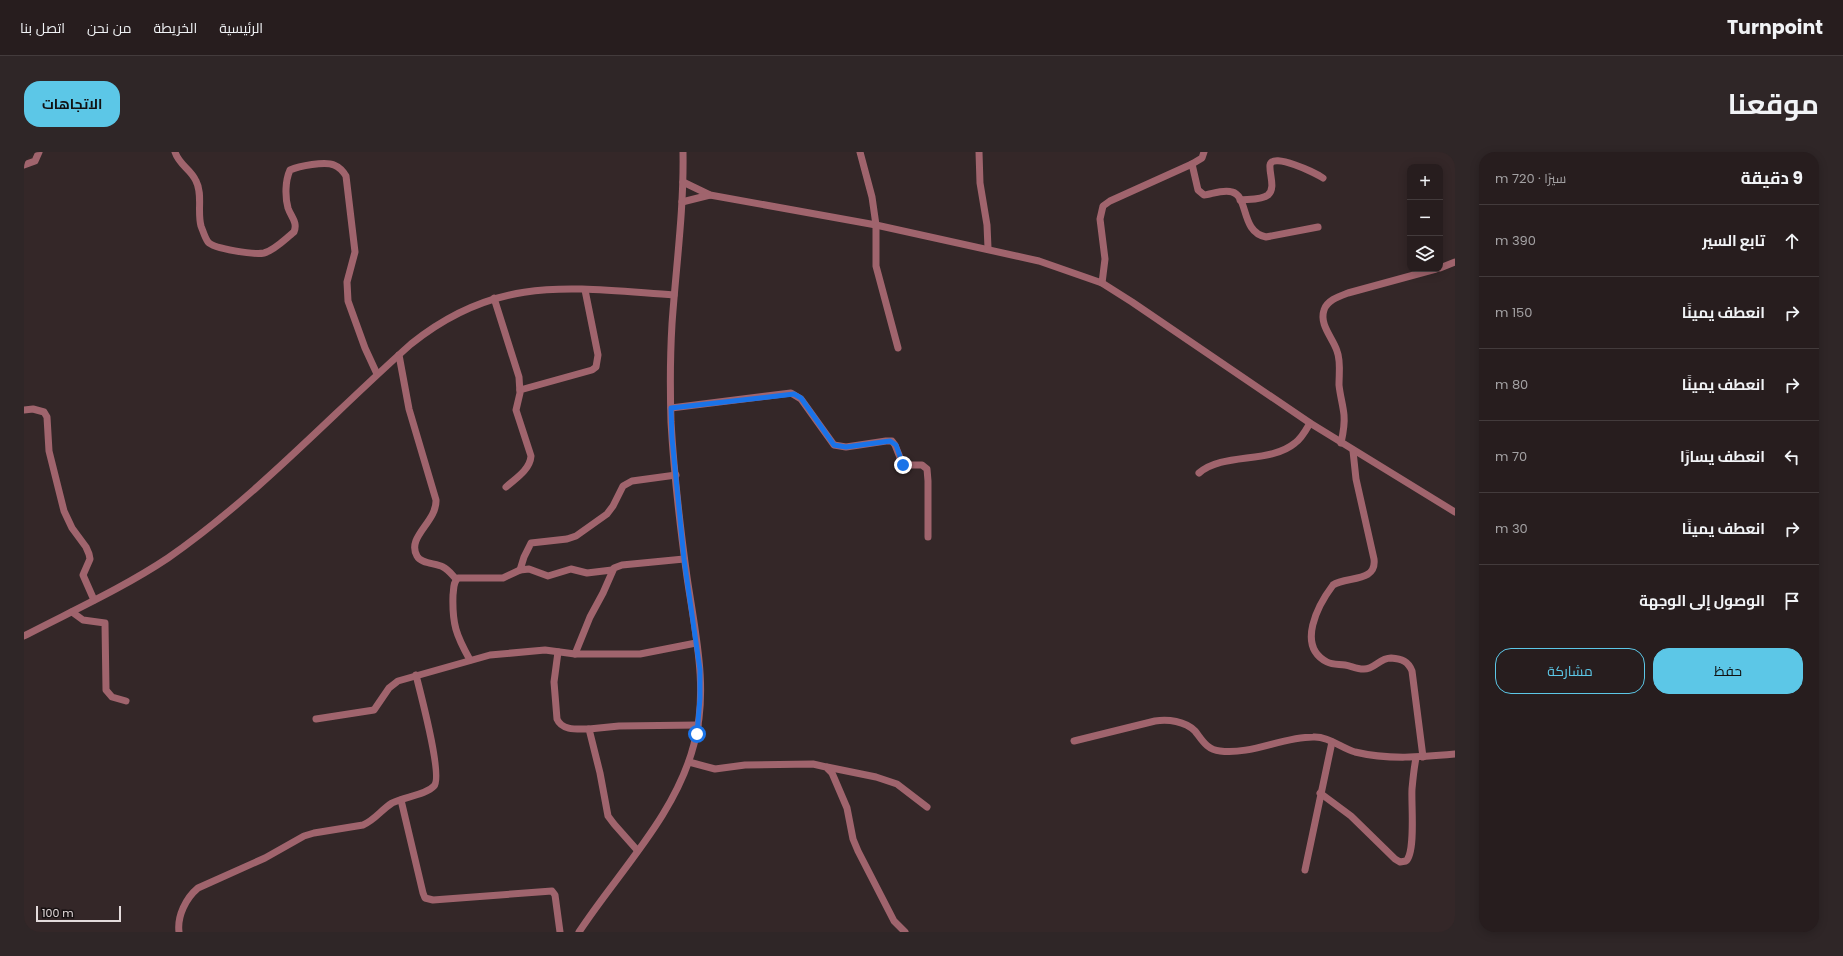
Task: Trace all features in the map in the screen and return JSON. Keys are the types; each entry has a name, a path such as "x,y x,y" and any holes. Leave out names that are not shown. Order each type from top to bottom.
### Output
{"street":[{"path":"24,165 35,160 39,152"},
{"path":"175,152 180,164 190,172 197,181 200,192 198,204 200,224 208,242 221,248 254,254 265,253 294,232 295,223 287,202 287,181 290,170 303,166 327,163 336,165 342,170 346,176 355,252 347,282 348,301 365,348 377,374"},
{"path":"579,932 670,803 689,762 698,724 700,680 684,559 671,408 670,349 682,202 683,152"},
{"path":"860,152 870,188 876,225 876,266 898,348"},
{"path":"979,152 980,183 987,226 988,248"},
{"path":"1102,284 1105,259 1100,219 1103,206 1192,164 1202,158 1204,152"},
{"path":"1240,200 1263,197 1270,193 1272,188 1270,164 1272,160 1277,157 1286,157 1323,178"},
{"path":"1192,164 1200,194 1204,195 1232,192 1240,200 1250,225 1258,236 1266,237 1318,228"},
{"path":"683,182 710,195 876,225 988,248 1039,261 1102,284 1132,302 1353,451 1455,512"},
{"path":"682,202 710,195"},
{"path":"1443,267 1454,264"},
{"path":"1342,443 1344,416 1340,386 1340,362 1337,349 1328,334 1325,324 1323,314 1325,307 1336,298 1348,293 1425,272"},
{"path":"24,636 94,600 166,558 232,510 283,464 377,374 425,332 444,320 467,308 494,298 535,290 585,290 674,295"},
{"path":"520,390 592,370 596,367 598,355 585,290"},
{"path":"494,298 515,364 520,390 516,410 529,447 531,459 525,470 506,487"},
{"path":"399,355 409,409 436,500 434,514 416,540 416,553 421,560 445,568 456,579"},
{"path":"671,408 791,393 801,398 834,445 846,447 892,441 896,445 903,465 922,466 927,469 928,537"},
{"path":"24,410 39,410 44,412 47,417 49,451 60,497 69,523 89,554 90,559 83,575 94,600"},
{"path":"1199,473 1211,465 1288,448 1299,440 1310,423"},
{"path":"1320,793 1351,816 1395,859 1400,862 1406,861 1409,858 1412,842 1412,788 1419,757 1412,671 1407,662 1404,660 1389,658 1379,661 1369,668 1360,669 1326,662 1314,652 1311,645 1311,635 1318,609 1332,585 1366,576 1374,567 1374,559 1356,479 1353,451"},
{"path":"520,570 524,557 531,543 567,539 576,536 607,514 627,483 638,479 676,475"},
{"path":"456,579 464,577 503,578 520,570 534,569 548,576 570,569 587,573 612,570 622,565 684,559"},
{"path":"576,654 590,616 603,594 612,570"},
{"path":"456,579 454,584 453,606 454,626 461,644 470,660"},
{"path":"72,612 83,620 105,623 106,690 112,697 126,701"},
{"path":"316,719 374,710 389,688 398,680 490,655 545,650 576,654 640,654 696,643"},
{"path":"558,652 554,682 557,719 560,724 566,728 589,729 626,725 698,724"},
{"path":"179,932 178,925 184,904 192,893 198,888 265,858 304,836 363,825 369,822 390,804 429,789 435,785 437,780 436,764 416,675"},
{"path":"1074,740 1155,721 1168,720 1184,724 1191,728 1205,744 1218,751 1253,748 1306,737 1319,737 1356,752 1419,757 1455,754"},
{"path":"589,729 600,773 608,816 638,850"},
{"path":"1305,870 1320,793 1332,742"},
{"path":"689,762 715,769 745,765 813,764 876,777 897,784 927,807"},
{"path":"826,767 832,773 847,808 852,834 858,851 894,922 905,932"},
{"path":"401,800 425,898 433,900 552,891 555,895 560,932"}],"route":[{"path":"697,734 700,698 700,670 684,559 672,438 671,408 791,393 798,395 801,398 834,445 846,447 890,441 896,445 903,465"}]}
